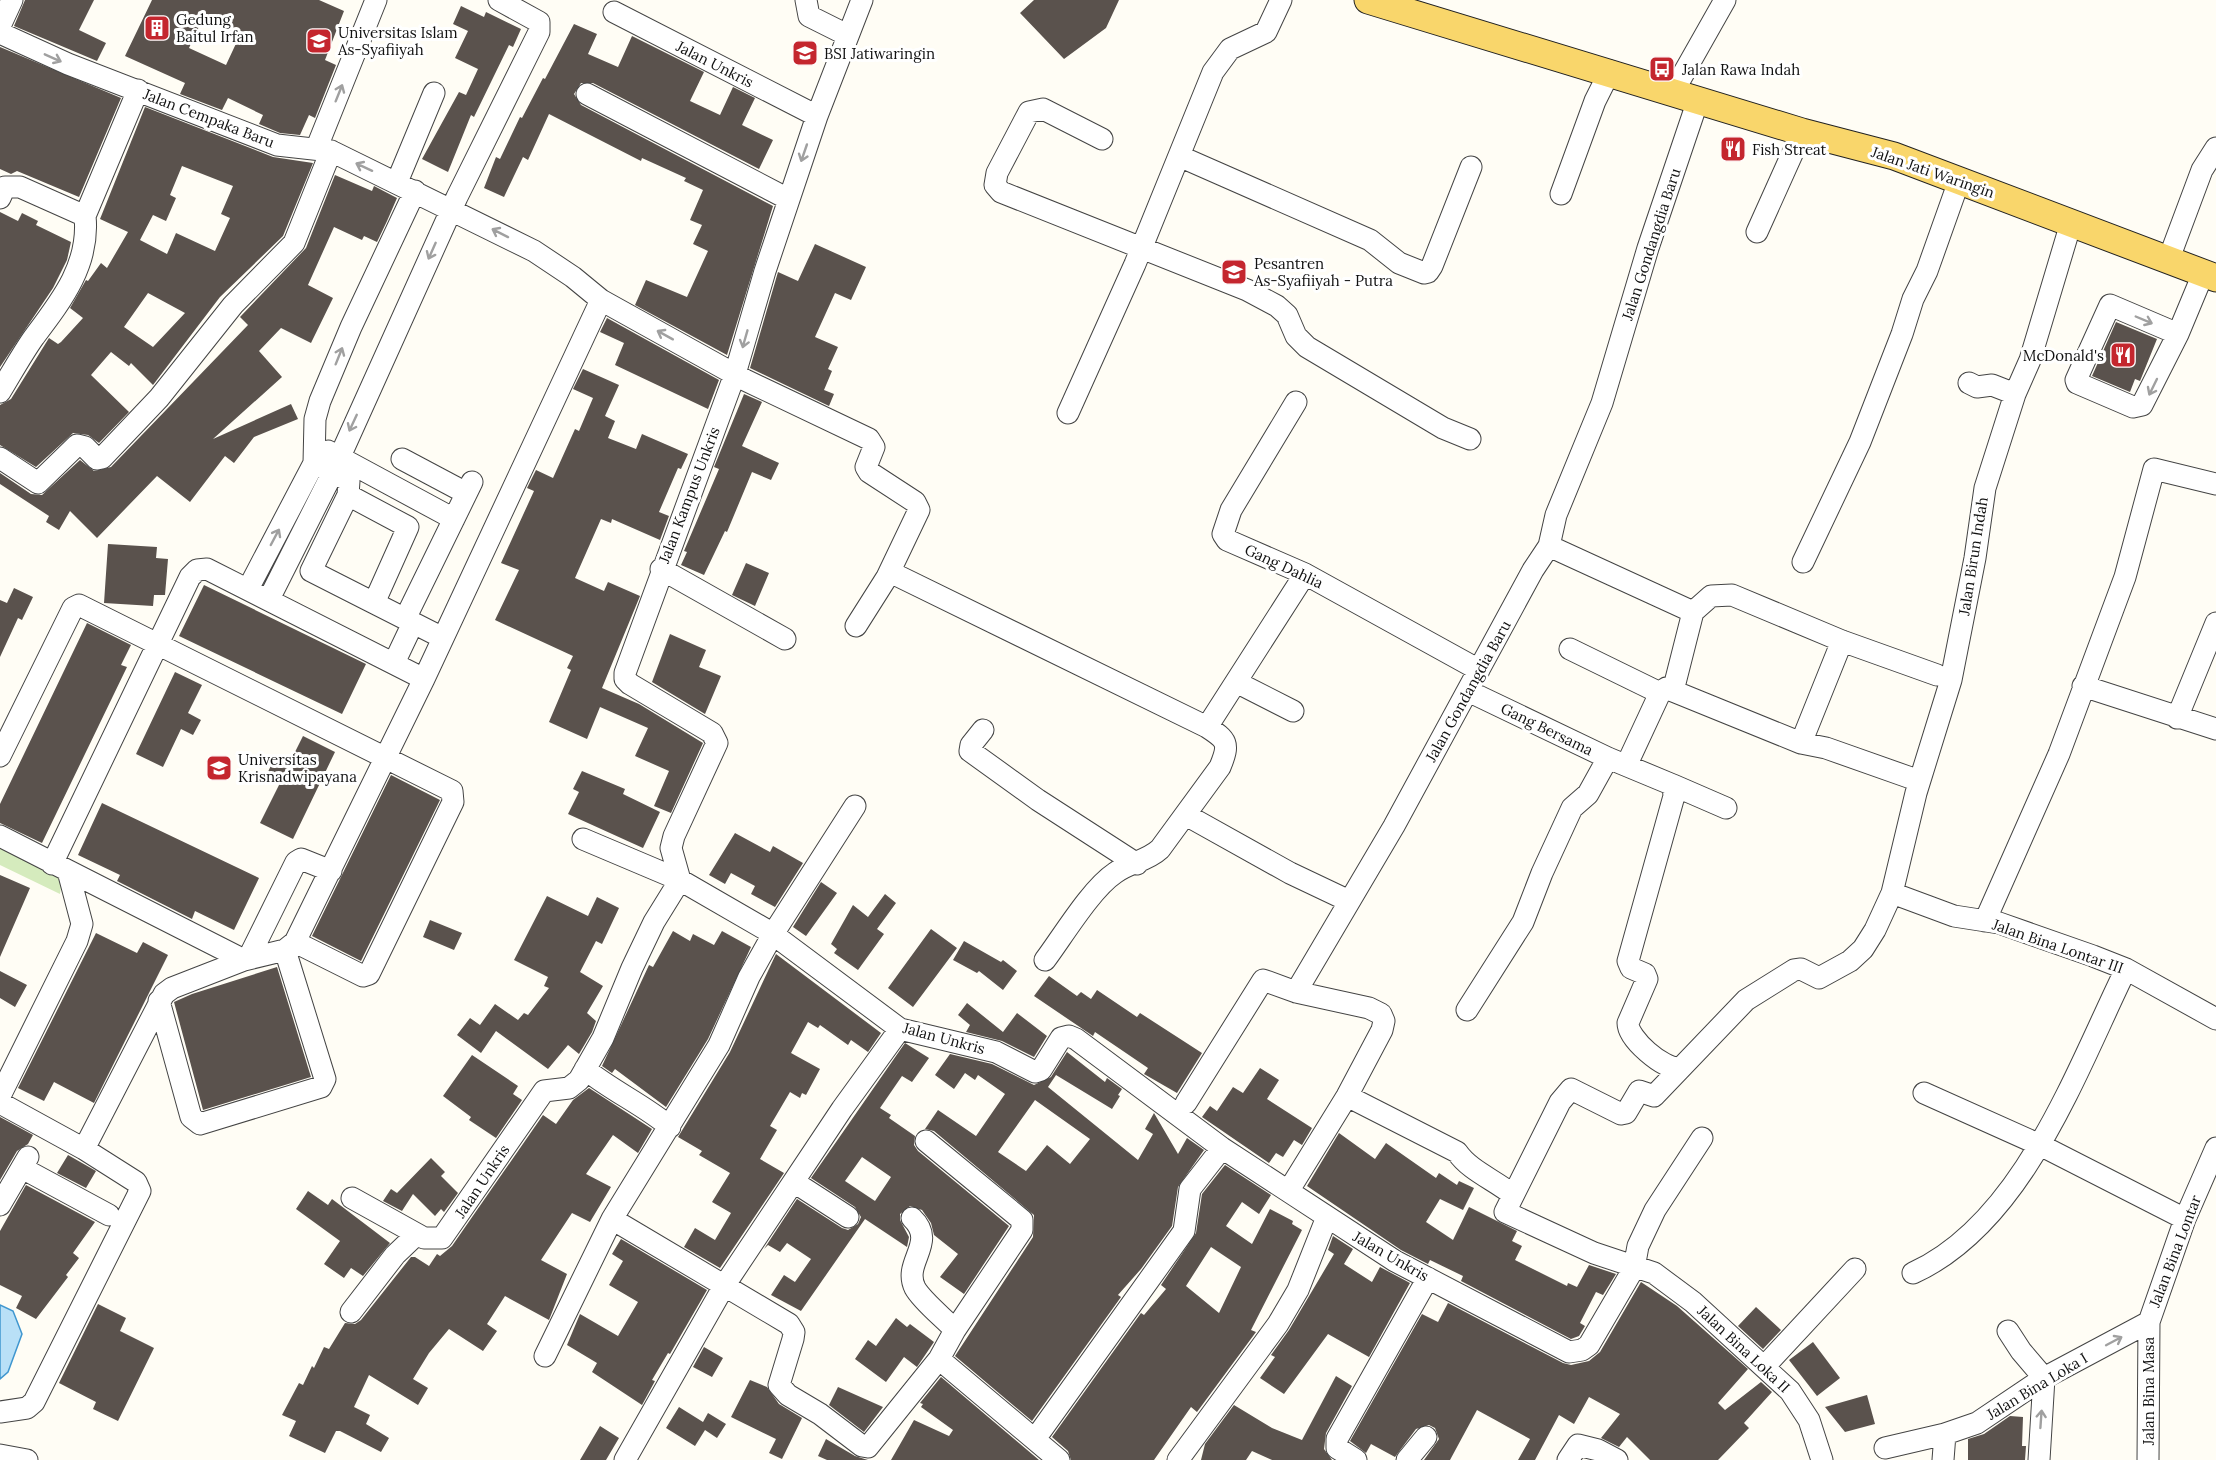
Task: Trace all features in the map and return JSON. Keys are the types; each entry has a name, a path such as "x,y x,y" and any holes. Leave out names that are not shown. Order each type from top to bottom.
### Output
{"main road":[{"name":"Jalan Jati Waringin","path":"1368,0 1802,132 1894,156 2209,276"}],"street":[{"path":"0,26 12,0"},
{"path":"0,458 38,483 77,445 85,447 97,459 102,458 159,398 233,305 264,272 287,253 294,243 376,0"},
{"path":"269,599 336,464 452,209 539,32 539,22 499,0"},
{"path":"806,0 809,16 847,35"},
{"name":"Jalan Kampus Unkris","path":"680,880 671,848 674,836 717,743 712,733 625,679 629,657 735,374 788,199 847,35 862,0"},
{"path":"1068,413 1142,248 1213,72 1223,55 1230,49 1266,32 1281,0"},
{"path":"1686,96 1725,0"},
{"name":"Jalan Unkris","path":"614,12 817,116"},
{"name":"Jalan Cempaka Baru","path":"0,33 68,64 277,145 324,149 452,209"},
{"path":"1561,194 1595,101 1610,72"},
{"path":"0,392 70,285 82,260 86,229 85,216 138,90"},
{"path":"248,589 315,455 315,419 320,400 406,187 434,93"},
{"path":"586,94 788,199"},
{"name":"Jalan Gondangdia Baru","path":"1296,992 1394,826 1533,570 1549,546 1556,515 1602,403 1648,248 1686,96"},
{"path":"1102,139 1043,109 1029,112 997,173 995,185 1001,192 1222,278 1277,306 1287,315 1296,336 1307,347 1434,423 1470,439"},
{"path":"1757,232 1802,132"},
{"path":"2168,261 2202,170 2216,148"},
{"path":"1179,156 1370,240 1399,263 1424,273 1428,272 1432,266 1471,166"},
{"path":"1803,562 1860,442 1902,334 1913,299 1927,271 1959,180"},
{"path":"0,198 5,187 20,187 85,216"},
{"path":"452,209 534,251 573,277 601,300 735,374 873,443 866,466 915,502 919,510 890,572 856,626"},
{"name":"Jalan Birun Indah","path":"1679,1068 1687,1065 1746,1000 1794,970 1801,969 1818,978 1850,961 1863,949 1875,930 1892,893 1914,786 1951,680 1975,558 1984,488 2015,394 2030,360 2071,223"},
{"path":"2178,334 2110,305 2076,380 2077,383 2133,407 2142,405 2209,276"},
{"path":"159,1001 191,1117 200,1124 321,1087 325,1079 290,946 331,871 386,758 601,300"},
{"path":"1968,384 1977,387 1992,385 2015,394"},
{"name":"Gang Dahlia","path":"1296,402 1231,510 1222,534 1227,540 1305,574 1479,670"},
{"path":"315,455 454,519"},
{"path":"394,663 409,621 469,488 402,459"},
{"path":"336,464 349,481 348,495 311,571 443,638"},
{"path":"1985,921 2034,816 2125,577 2154,470 2165,470 2216,484"},
{"path":"348,495 408,527 374,603"},
{"path":"1549,546 1694,612"},
{"path":"0,1412 27,1408 34,1402 140,1191 136,1182 84,1149 2,1104 0,1098 77,941 82,924 60,867 157,646 190,577 197,570 207,569 424,679"},
{"path":"661,570 785,639"},
{"path":"890,572 1207,727 1223,737 1226,753 1220,767 1160,849 1151,857 1113,873 1045,960"},
{"path":"1207,727 1305,574"},
{"path":"1467,1010 1523,922 1542,873 1572,808 1618,761 1666,692 1694,612 1711,596 1732,596 1842,641 1937,675"},
{"path":"0,756 74,608 84,607 157,646 448,788 454,795 451,807 373,970 363,976 290,946 246,959 172,988 159,1001 84,1149"},
{"path":"2177,718 2216,623"},
{"path":"1801,743 1842,641"},
{"path":"1570,650 1666,692 1801,743 1826,748 1914,786"},
{"path":"1236,682 1293,711"},
{"path":"2083,686 2216,729"},
{"name":"Gang Bersama","path":"1468,691 1725,808"},
{"path":"983,730 971,745 970,751 1038,800 1137,864"},
{"path":"1835,762 1914,786"},
{"path":"1673,785 1674,796 1628,961 1631,968 1645,974 1647,979 1628,1023 1628,1031 1632,1038 1671,1068 1679,1068"},
{"path":"545,1356 612,1219 719,1045 749,977 773,934 855,806"},
{"path":"1186,815 1290,873 1349,901"},
{"path":"0,836 246,959"},
{"path":"583,839 680,880"},
{"path":"246,959 296,862 302,859 331,871"},
{"name":"Jalan Unkris","path":"352,1198 416,1234 432,1240 442,1238 544,1091 575,1086 603,1038 654,922 680,880 773,934 900,1029 996,1052 1035,1072 1041,1070 1061,1038 1069,1036 1222,1148 1395,1261 1569,1352 1582,1350 1589,1345 1634,1268 1644,1230 1702,1138"},
{"name":"Jalan Bina Lontar III","path":"1892,893 1954,916 1999,923 2126,969 2216,1019"},
{"path":"1913,1273 1934,1263 1970,1236 2006,1196 2040,1145 2126,969"},
{"path":"1186,1103 1263,980 1296,992 1369,1008 1380,1014 1384,1021 1347,1096 1288,1190"},
{"path":"625,1460 724,1286 900,1029"},
{"path":"1347,1096 1456,1152 1464,1162 1497,1181 1513,1195 1560,1102 1571,1089 1621,1114 1626,1113 1639,1091 1654,1096 1679,1068"},
{"path":"585,1069 603,1084 654,1114 670,1127"},
{"path":"1924,1094 2040,1145 2185,1219"},
{"path":"612,1219 789,1324 794,1332 793,1339 779,1385 788,1395 820,1414 862,1446 868,1447 939,1359 955,1330 1017,1241 1022,1230 1022,1220 926,1141"},
{"path":"1035,1439 1184,1231 1190,1189 1222,1148"},
{"name":"Jalan Bina Lontar","path":"2149,1322 2185,1219 2210,1179 2216,1148"},
{"path":"0,1205 25,1162 109,1215"},
{"path":"794,1182 848,1216"},
{"name":"Jalan Bina Loka II","path":"1513,1195 1505,1212 1549,1234 1634,1268 1654,1273 1684,1295 1790,1391 1809,1420 1822,1460"},
{"path":"1178,1460 1278,1324 1298,1290 1327,1217"},
{"path":"912,1218 920,1226 923,1238 912,1273 915,1288 955,1330"},
{"path":"351,1312 395,1256 416,1234"},
{"path":"1764,1367 1855,1269"},
{"path":"1356,1460 1337,1448 1337,1439 1428,1278"},
{"name":"Jalan Bina Loka I","path":"1885,1448 1945,1434 1977,1423 2044,1378 2149,1322"},
{"name":"Jalan Bina Masa","path":"2148,1460 2149,1322"},
{"path":"2008,1331 2021,1351 2044,1378 2039,1460"},
{"path":"939,1359 1059,1460"},
{"path":"1942,1460 1945,1434"},
{"path":"1407,1460 1426,1437"},
{"path":"1568,1460 1578,1445 1598,1450 1617,1460"},
{"path":"0,1455 27,1460"}],"green space":[{"path":"0,843 63,873 60,894 0,865"}],"water":[{"path":"0,1305 13,1311 22,1334 8,1372 0,1379"}],"building":[{"path":"25,0 94,0 79,30 106,43 97,61 14,26"},
{"path":"152,0 319,0 344,11 325,60 336,65 315,118 309,115 300,135 280,133 259,124 263,115 228,98 222,110 180,94 185,83 125,56","holes":["203,18 240,35 226,65 189,48"]},
{"path":"1034,0 1119,0 1106,28 1064,59 1020,13"},
{"path":"461,6 484,17 486,12 521,29 513,47 509,45 474,117 471,115 448,172 422,159 459,92 466,95 478,69 455,58 468,31 453,24"},
{"path":"574,24 597,34 588,54 618,67 632,36 704,72 690,101 720,115 733,87 755,98 742,125 773,140 759,169 593,83 581,83 574,94 581,105 773,206 727,355 635,305 646,280 687,297 708,251 693,244 702,225 690,220 703,190 684,181 686,178 642,158 641,161 549,114 528,160 523,157 504,197 484,188 496,157 500,159 520,117 522,118 543,78 545,79"},
{"path":"0,47 121,98 79,197 17,171 11,174 0,169"},
{"path":"145,107 273,157 313,163 283,236 220,297 153,385 131,363 129,366 111,352 91,375 129,412 99,443 88,435 73,433 36,467 0,445 0,405 11,399 49,338 58,344 83,318 70,308 86,280 88,281 101,263 107,268 128,232 100,219","holes":["182,166 233,186 221,214 230,218 215,251 176,233 167,254 140,240 153,215 166,221 176,198 170,195","148,293 185,313 153,347 124,327"]},
{"path":"335,175 372,191 374,186 397,198 387,221 377,242 364,236 362,240 334,227 308,285 333,298 311,343 281,328 259,351 282,377 213,439 291,404 298,419 254,437 234,463 225,456 190,502 157,476 97,538 70,511 59,530 46,522 49,516 0,484 0,473 31,494 42,495 80,460 94,471 111,467 248,325 240,317 306,248"},
{"path":"0,212 18,221 22,213 38,221 36,225 71,242 67,260 53,288 0,367"},
{"path":"815,244 866,267 851,300 835,293 815,337 838,347 828,369 832,371 824,390 834,394 829,406 750,368 778,272 798,281"},
{"path":"607,318 719,380 708,409 615,365 624,343 600,332"},
{"name":"McDonald's","path":"2116,322 2157,339 2140,381 2135,379 2130,392 2092,376"},
{"path":"583,369 619,385 605,416 615,421 608,438 636,449 642,434 688,454 681,469 678,468 659,512 669,516 660,540 612,519 611,523 601,519 575,578 604,591 608,582 640,596 602,688 639,704 703,743 671,813 654,806 669,771 635,756 648,728 600,707 587,739 549,722 571,670 567,668 573,656 495,620 519,570 501,563 534,491 527,488 536,470 553,478 575,429 579,431 593,398 573,389"},
{"path":"744,394 762,402 742,446 779,463 771,480 752,472 727,532 725,531 704,575 681,565 687,552 684,551 719,469 714,467"},
{"path":"108,544 157,547 156,558 168,559 165,595 154,595 153,606 104,603"},
{"path":"746,563 769,573 755,606 732,595"},
{"path":"204,585 366,664 342,714 179,636"},
{"path":"14,588 33,597 22,620 18,618 0,657 0,600 7,603"},
{"path":"87,623 131,645 121,665 127,667 42,843 0,823 0,804"},
{"path":"670,634 706,650 699,667 721,676 705,714 652,682"},
{"path":"175,672 202,685 188,713 201,720 193,735 181,729 163,767 136,754"},
{"path":"303,736 335,752 293,839 260,823 280,783 266,776 276,755 290,762"},
{"path":"582,771 625,789 623,794 660,812 643,848 568,814 579,792 573,789"},
{"path":"391,775 440,800 361,961 312,936"},
{"path":"102,803 259,878 234,930 195,911 192,919 117,881 120,875 78,855"},
{"path":"735,833 770,852 773,846 803,863 775,907 751,894 755,886 731,873 725,884 709,875"},
{"path":"0,875 30,888 0,957"},
{"path":"821,882 837,893 806,936 793,927"},
{"path":"885,894 896,903 877,929 884,934 858,970 834,953 837,949 831,944 853,905 868,917"},
{"path":"547,896 588,916 597,897 619,908 602,944 596,941 580,972 603,986 587,1013 596,1021 592,1032 579,1054 568,1045 548,1069 496,1031 481,1053 457,1035 470,1018 480,1025 495,1004 518,1020 524,1013 528,1015 549,988 544,986 548,977 514,960"},
{"path":"430,920 462,933 454,950 423,937"},
{"path":"931,929 957,948 913,1007 888,988"},
{"path":"673,931 690,941 693,934 714,945 722,931 751,947 708,1039 666,1107 615,1069 612,1073 602,1066 649,965 653,967"},
{"path":"96,933 137,953 143,942 168,955 94,1103 54,1082 44,1101 18,1088"},
{"path":"964,941 1001,962 1003,960 1017,971 1003,990 979,971 977,973 953,960"},
{"path":"776,954 881,1033 868,1052 851,1040 848,1045 820,1025 818,1028 808,1022 791,1053 820,1069 806,1095 802,1093 800,1098 790,1092 770,1126 777,1130 760,1159 784,1173 720,1268 684,1247 695,1228 715,1240 731,1213 712,1202 730,1173 699,1155 702,1151 678,1137 730,1052"},
{"path":"277,967 311,1077 203,1110 174,1002"},
{"path":"0,971 27,985 15,1007 0,998"},
{"path":"1049,976 1077,996 1081,992 1091,999 1097,990 1137,1017 1140,1013 1202,1053 1177,1093 1144,1074 1148,1068 1095,1032 1093,1036 1034,996"},
{"path":"967,1003 1003,1032 1017,1013 1047,1036 1034,1057 1002,1041 966,1032 970,1025 958,1015"},
{"path":"905,1043 929,1058 912,1082 902,1076 880,1108 891,1115 889,1118 915,1136 914,1145 918,1151 1009,1226 964,1294 940,1277 958,1254 934,1235 931,1223 922,1210 910,1206 900,1214 900,1220 909,1237 907,1247 865,1219 801,1311 771,1295 784,1275 795,1282 811,1259 787,1243 780,1252 768,1245 764,1249 797,1199 848,1230 858,1224 861,1217 855,1207 811,1178","holes":["862,1157 891,1177 875,1201 845,1181"]},
{"path":"1067,1052 1105,1082 1107,1078 1122,1089 1112,1109 1056,1075 1048,1087 1138,1160 1153,1134 1145,1129 1154,1113 1178,1154 1187,1138 1204,1150 1178,1187 1172,1226 1141,1269 1118,1295 1121,1297 1032,1421 955,1356 1033,1237 1034,1215 934,1131 925,1129 938,1110 976,1136 1005,1094 978,1075 975,1080 965,1073 954,1089 935,1075 950,1054 992,1064 1034,1085 1051,1077","holes":["1035,1100 1090,1139 1070,1164 1047,1145 1026,1171 998,1152"]},
{"path":"472,1055 518,1086 513,1094 522,1100 496,1138 469,1120 471,1117 443,1096"},
{"path":"1260,1068 1279,1080 1267,1099 1312,1128 1302,1145 1294,1140 1283,1157 1276,1153 1269,1163 1202,1117 1210,1106 1217,1111 1233,1087 1243,1093"},
{"path":"589,1088 652,1129 638,1153 613,1135 586,1174 611,1187 590,1222 572,1213 541,1260 567,1274 549,1320 505,1296 487,1324 497,1331 483,1351 449,1329 429,1353 413,1379 428,1388 418,1405 369,1375 354,1407 370,1415 366,1424 389,1438 381,1452 340,1431 336,1431 325,1453 289,1436 296,1421 282,1415 299,1383 303,1385 312,1366 314,1368 324,1347 329,1349 345,1323 355,1324 361,1320 411,1257 429,1266 437,1254 440,1256 452,1246 543,1115 556,1124 573,1100"},
{"path":"0,1117 33,1135 28,1144 17,1151 0,1180"},
{"path":"1339,1133 1375,1159 1386,1143 1436,1178 1439,1173 1457,1185 1459,1181 1474,1188 1463,1210 1440,1199 1426,1222 1453,1240 1469,1207 1517,1231 1512,1241 1522,1246 1515,1260 1567,1286 1568,1283 1577,1287 1589,1265 1616,1274 1603,1295 1596,1292 1580,1323 1585,1326 1579,1336 1571,1339 1461,1281 1463,1276 1430,1260 1428,1264 1401,1250 1307,1186"},
{"path":"68,1155 96,1171 86,1188 57,1173"},
{"path":"431,1158 445,1172 441,1176 458,1193 444,1212 441,1209 435,1216 413,1194 402,1211 383,1201 391,1189 397,1193"},
{"path":"1225,1165 1271,1195 1259,1214 1242,1202 1226,1226 1252,1244 1270,1209 1293,1221 1292,1224 1302,1230 1251,1330 1256,1332 1197,1412 1191,1407 1154,1460 1071,1460 1068,1451 1052,1437 1141,1313 1144,1315 1166,1289 1161,1285 1196,1233 1202,1194","holes":["1211,1247 1241,1267 1219,1313 1186,1286"]},
{"path":"26,1185 95,1222 73,1253 79,1258 66,1275 68,1277 36,1319 16,1308 22,1296 0,1285 0,1231"},
{"path":"308,1191 328,1205 332,1199 390,1243 363,1276 351,1268 344,1278 324,1264 340,1241 296,1209"},
{"path":"1333,1236 1353,1249 1344,1264 1372,1282 1380,1267 1410,1283 1369,1357 1328,1334 1284,1394 1260,1378 1275,1357 1271,1355 1289,1330 1334,1254 1328,1250"},
{"path":"621,1239 707,1290 670,1354 668,1353 652,1380 655,1381 642,1405 592,1372 597,1363 567,1345 580,1314 618,1336 638,1302 609,1285 623,1261 612,1254"},
{"path":"1641,1282 1677,1306 1748,1369 1718,1403 1725,1410 1761,1382 1772,1392 1744,1423 1749,1428 1718,1460 1650,1460 1627,1437 1619,1447 1601,1438 1620,1414 1589,1397 1574,1424 1559,1415 1535,1460 1518,1460 1530,1439 1477,1410 1450,1460 1424,1460 1439,1439 1435,1428 1429,1425 1416,1429 1395,1457 1371,1444 1366,1453 1350,1441 1422,1314 1438,1322 1448,1303 1563,1363 1571,1365 1589,1361 1600,1352"},
{"path":"98,1304 126,1318 120,1331 154,1348 118,1421 93,1409 96,1402 59,1383"},
{"path":"1756,1307 1781,1330 1763,1349 1738,1326"},
{"path":"896,1318 907,1327 910,1324 934,1342 917,1367 904,1357 886,1382 855,1359 868,1340 876,1346"},
{"path":"1813,1342 1840,1378 1817,1396 1789,1360"},
{"path":"704,1347 723,1358 712,1377 693,1367"},
{"path":"1336,1376 1352,1386 1326,1433 1324,1449 1332,1460 1272,1460 1252,1451 1246,1460 1201,1460 1205,1444 1234,1405 1272,1428 1302,1440"},
{"path":"941,1377 1039,1460 891,1460 914,1420 949,1436 953,1430 921,1407 923,1404 920,1403"},
{"path":"750,1380 767,1387 779,1404 802,1418 782,1459 769,1453 776,1439 731,1417"},
{"path":"838,1387 883,1407 864,1432 829,1405"},
{"path":"1867,1395 1875,1424 1845,1432 1825,1407"},
{"path":"679,1407 703,1422 708,1413 726,1424 717,1438 705,1430 695,1446 666,1428"},
{"path":"2010,1416 2023,1417 2022,1446 2026,1446 2025,1460 1968,1460 1968,1439 1984,1434"},
{"path":"600,1426 619,1438 606,1460 580,1460"},
{"path":"826,1439 855,1456 868,1460 827,1460 818,1456"}],"place":[{"name":"Gedung Baitul Irfan","path":"157,28"},
{"name":"Universitas Islam As-Syafiiyah","path":"319,41"},
{"name":"BSI Jatiwaringin","path":"805,53"},
{"name":"Jalan Rawa Indah","path":"1662,69"},
{"name":"Fish Streat","path":"1733,149"},
{"name":"Pesantren As-Syafiiyah - Putra","path":"1234,272"},
{"name":"McDonald's","path":"2123,355"},
{"name":"Universitas Krisnadwipayana","path":"219,768"}]}
